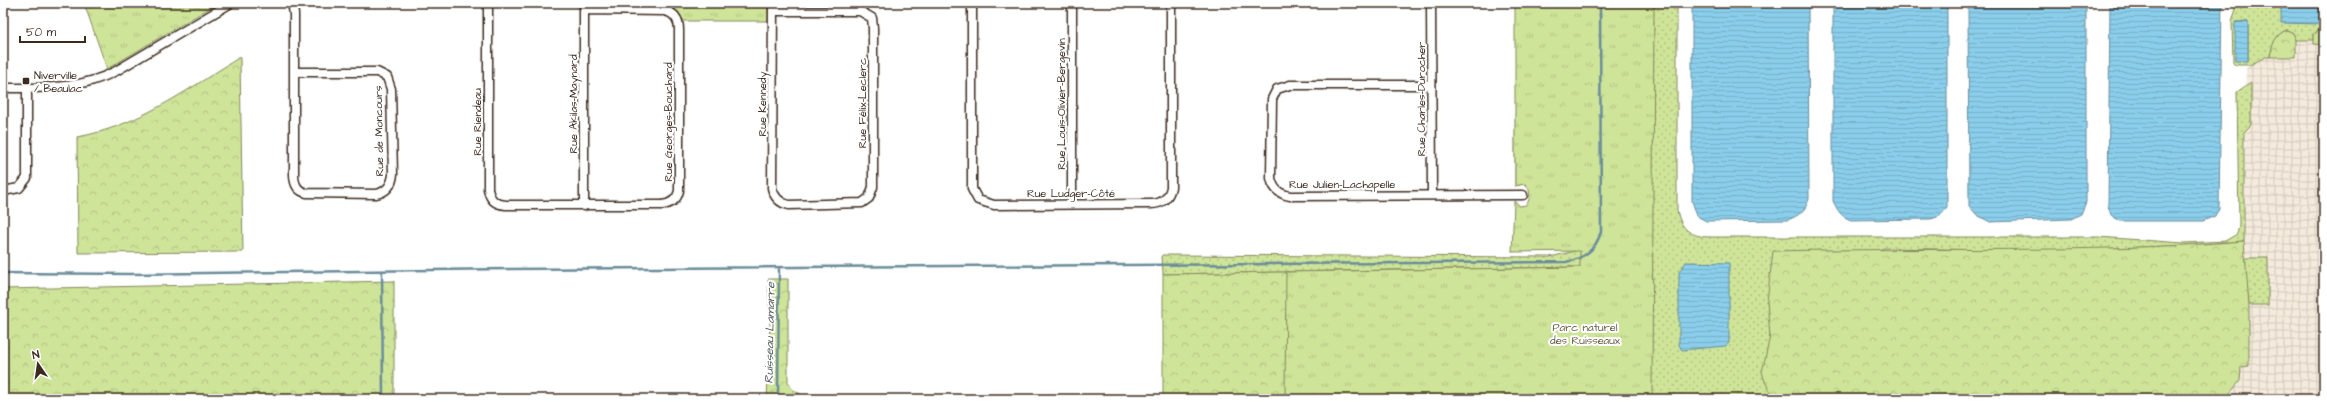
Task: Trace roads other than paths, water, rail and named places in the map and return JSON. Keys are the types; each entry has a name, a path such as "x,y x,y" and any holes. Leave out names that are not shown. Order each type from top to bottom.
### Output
{"street":[{"path":"3,88 70,86 105,76 231,3"},
{"name":"Rue de Moncours","path":"292,3 294,14 294,72 294,178 298,188 304,192 310,193 376,194 385,191 391,184 392,174 391,89 387,77 376,72 294,72"},
{"name":"Rue Riendeau","path":"488,3 488,189 491,200 497,204 531,205"},
{"name":"Rue Ludger-Côté","path":"972,3 972,189 974,196 980,202 990,204 1155,204 1162,202 1168,196 1171,187 1171,3"},
{"name":"Rue Louis-Olivier-Bergevin","path":"1072,3 1072,204"},
{"name":"Rue Charles-Durocher","path":"1431,3 1432,195"},
{"name":"Rue Georges-Bouchard","path":"531,205 666,205 677,197 679,191 679,22 670,12 584,7"},
{"name":"Rue Akilas-Maynard","path":"584,7 584,206"},
{"name":"Rue Félix-Leclerc","path":"773,7 860,11 870,16 873,28 873,187 871,195 866,201 859,204 793,206 781,202"},
{"name":"Rue Kennedy","path":"773,7 772,188 775,197 781,202"},
{"name":"Rue Julien-Lachapelle","path":"1431,84 1294,85 1280,87 1272,99 1271,178 1275,189 1286,195 1522,195"},
{"path":"3,191 19,188 26,178 27,88"}],"water":[{"path":"1692,3 1808,3 1809,199 1804,210 1788,220 1706,221 1697,216 1692,201"},
{"path":"1833,3 1947,3 1947,207 1940,216 1931,219 1851,220 1842,215 1835,205 1833,201"},
{"path":"1968,3 2086,3 2086,202 2081,214 2071,219 1990,222 1977,215 1969,206"},
{"path":"2110,3 2222,3 2219,208 2215,216 2203,221 2120,221 2111,215 2108,206"},
{"path":"2281,5 2320,5 2319,24 2281,23"},
{"path":"2235,22 2248,22 2248,61 2235,61"},
{"path":"1686,262 1729,263 1729,343 1726,346 1682,350 1679,345 1679,272"}],"waterway":[{"path":"3,273 130,274 506,269 1566,262 1588,253 1596,244 1601,232 1600,3"},
{"name":"Ruisseau Lamarre","path":"778,399 779,268"},
{"path":"382,272 383,399"}],"place":[{"name":"Niverville / Beaulac","path":"26,81"}],"park label":[{"name":"Parc naturel des Ruisseaux","path":"1585,333"}]}
